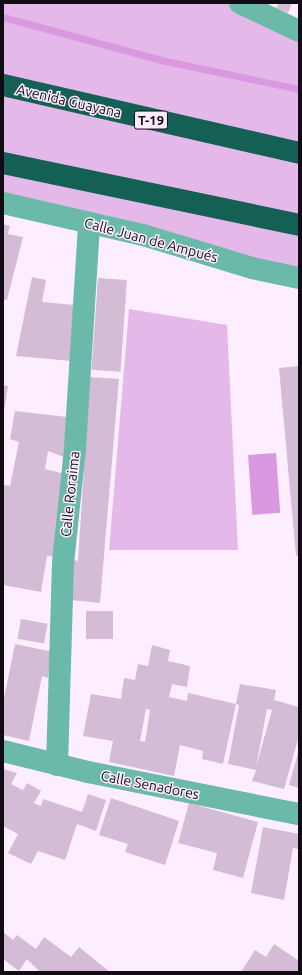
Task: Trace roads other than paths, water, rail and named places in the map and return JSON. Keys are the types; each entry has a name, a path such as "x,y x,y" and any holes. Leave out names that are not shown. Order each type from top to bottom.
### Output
{"highway":[{"name":"Avenida Guayana","path":"3,85 299,153"},
{"path":"3,163 299,225"}],"street":[{"path":"240,3 299,31"},
{"name":"Calle Juan de Ampués","path":"3,203 89,223 299,278"},
{"name":"Calle Roraima","path":"57,765 63,563 75,448 89,223"},
{"name":"Calle Senadores","path":"3,751 57,765 299,814"}],"waterway":[{"path":"3,17 161,60 299,89"}]}
